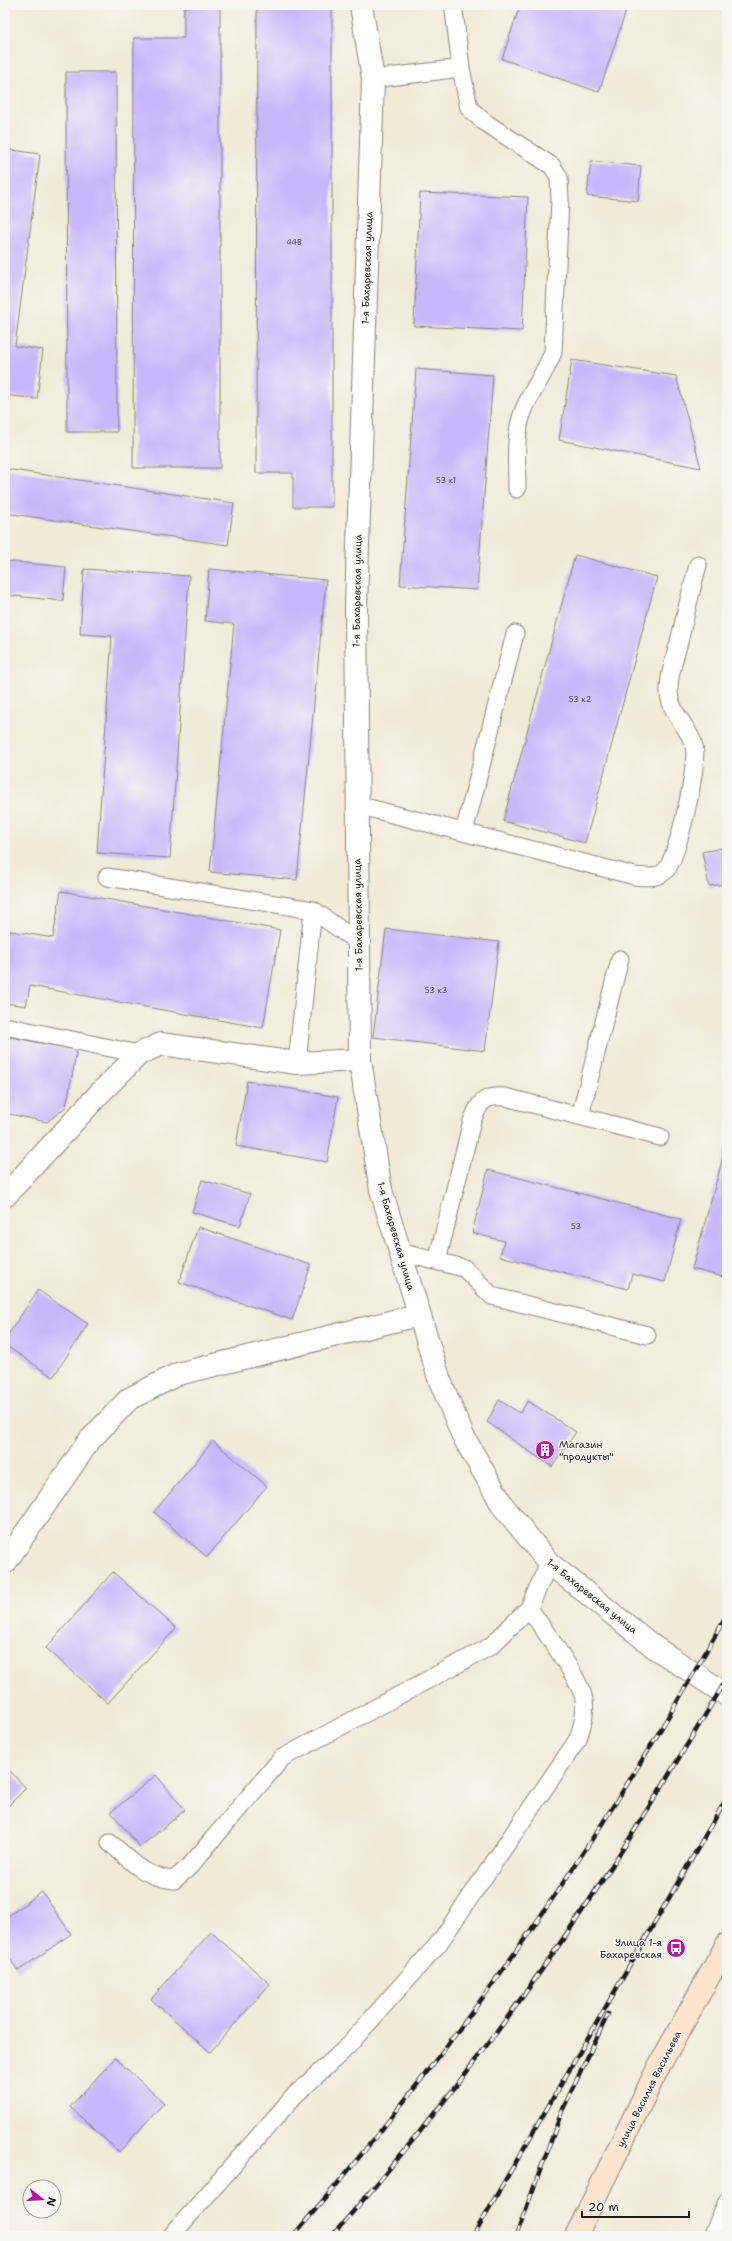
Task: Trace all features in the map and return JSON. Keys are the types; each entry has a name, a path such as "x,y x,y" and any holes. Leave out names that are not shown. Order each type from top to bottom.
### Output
{"main road":[{"name":"улица Василия Васильева","path":"576,2236 659,2066 727,1944"}],"street":[{"name":"1-я Бахаревская улица","path":"361,5 373,79 356,606 360,1060 381,1190 418,1315 439,1378 463,1436 503,1506 549,1563 654,1647 727,1695"},
{"path":"5,1196 99,1094 139,1054 161,1044 297,1063 360,1060"},
{"path":"5,1564 89,1441 129,1399 178,1374 418,1315"}],"lane":[{"path":"455,5 454,11 461,68 469,108 483,120 552,166 559,177 560,200 553,352 548,366 522,414 518,438 516,488"},
{"path":"373,79 461,68"},
{"path":"357,805 635,876 652,878 666,870 675,849 693,779 696,759 694,746 670,703 669,689 671,670 698,565"},
{"path":"464,832 515,634"},
{"path":"107,877 313,910 359,943"},
{"path":"297,1063 313,910"},
{"path":"580,1116 620,959"},
{"path":"5,1026 139,1054"},
{"path":"437,1261 472,1121 479,1104 492,1096 505,1097 660,1137"},
{"path":"399,1252 464,1268 492,1296 647,1335"},
{"path":"110,1843 143,1871 158,1878 174,1880 189,1867 282,1758 491,1646 529,1608 549,1563"},
{"path":"171,2236 295,2095 346,2048 439,1943 578,1739 585,1717 584,1698 566,1663 529,1608"},
{"path":"712,2236 727,2202"}],"building":[{"path":"255,5 332,5 332,507 293,507 293,473 256,473 257,10"},
{"path":"520,5 628,5 599,92 502,59"},
{"path":"220,6 220,468 133,468 134,38 184,38 184,7"},
{"path":"66,72 116,72 117,432 67,432"},
{"path":"5,149 40,154 15,346 43,350 37,399 5,395"},
{"path":"591,161 641,166 638,201 587,196"},
{"path":"420,193 528,197 522,331 414,326"},
{"path":"572,360 676,376 701,468 559,440"},
{"path":"416,369 493,375 477,590 400,585"},
{"path":"5,469 234,503 228,545 5,513"},
{"path":"575,555 657,577 585,843 503,821"},
{"path":"5,561 66,567 63,601 5,595"},
{"path":"84,569 189,576 170,858 97,853 112,636 80,634"},
{"path":"209,569 326,580 297,880 210,872 234,624 205,621"},
{"path":"727,847 727,884 709,886 702,852"},
{"path":"61,891 280,930 263,1028 30,986 26,1006 5,1003 5,930 53,938"},
{"path":"386,929 499,942 485,1051 373,1037"},
{"path":"5,1036 77,1050 66,1107 47,1122 5,1113"},
{"path":"247,1081 338,1097 327,1162 236,1146"},
{"path":"727,1143 727,1278 692,1269"},
{"path":"488,1170 681,1219 665,1282 632,1274 628,1289 500,1256 504,1241 472,1233"},
{"path":"202,1180 250,1194 240,1226 192,1212"},
{"path":"198,1227 311,1265 292,1320 179,1282"},
{"path":"38,1290 88,1324 53,1377 5,1345 5,1339"},
{"name":"Магазин \"продукты\"","path":"499,1400 520,1413 528,1401 576,1432 552,1467 487,1422"},
{"path":"213,1441 267,1486 207,1557 154,1512"},
{"path":"113,1572 176,1628 108,1703 46,1648"},
{"path":"5,1766 26,1788 5,1809"},
{"path":"156,1775 185,1810 140,1847 111,1812"},
{"path":"42,1892 71,1934 18,1971 5,1951 5,1918"},
{"path":"211,1932 270,1984 210,2052 151,1999"},
{"path":"115,2058 164,2103 119,2152 70,2107"}],"railway":[{"path":"293,2236 414,2089 526,1936 580,1858 631,1778 680,1697 727,1614"},
{"path":"332,2236 424,2126 512,2012 553,1954 632,1834 727,1678"},
{"path":"473,2236 727,1798"},
{"path":"516,2236 562,2111 608,2014"}],"place":[{"name":"Магазин \"продукты\"","path":"545,1450"},
{"name":"Улица 1-я Бахаревская","path":"676,1948"}]}
